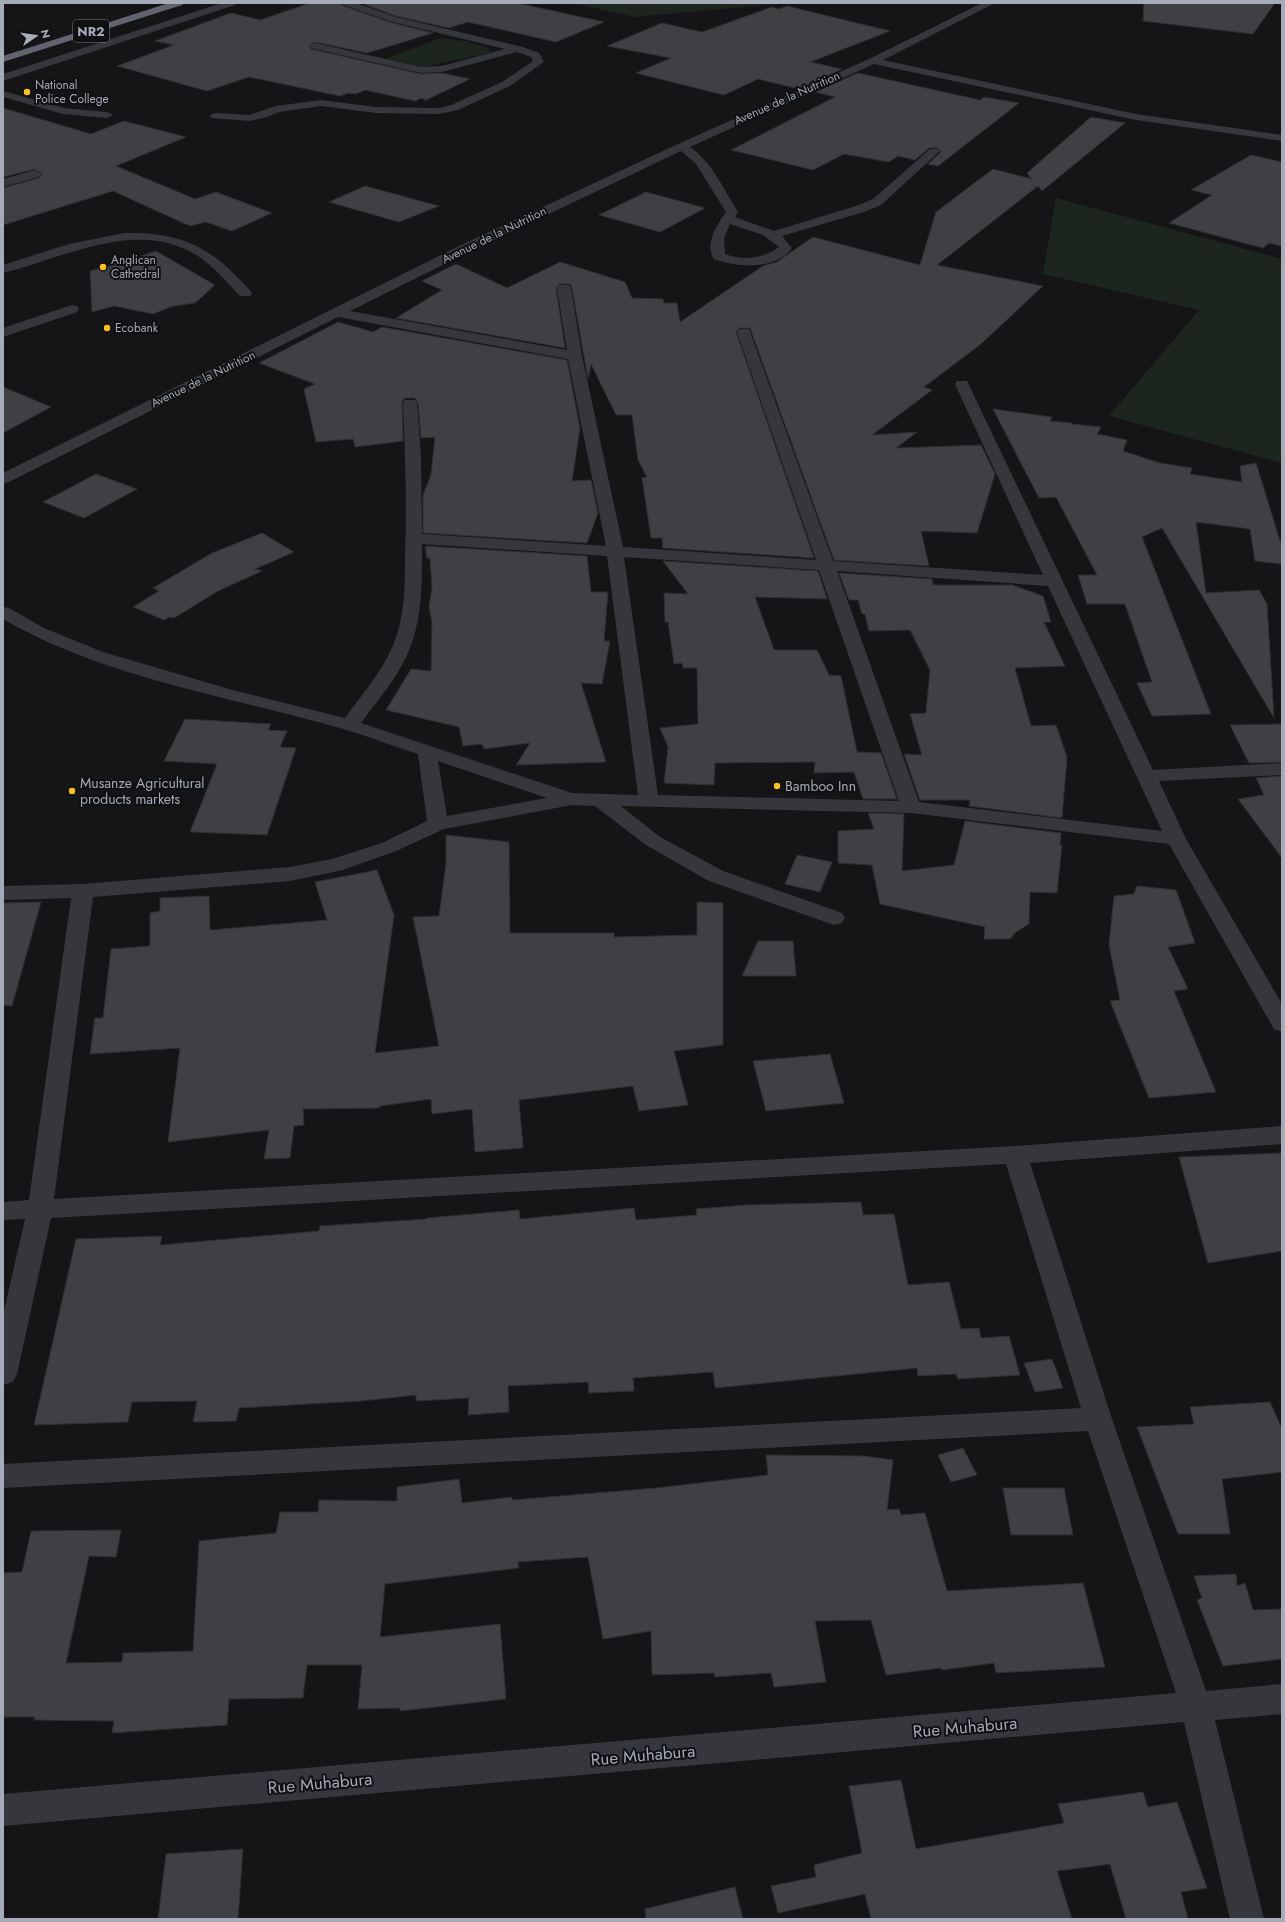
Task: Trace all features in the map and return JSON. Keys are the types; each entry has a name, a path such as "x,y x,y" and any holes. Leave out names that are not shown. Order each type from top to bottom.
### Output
{"highway":[{"name":"NR2","path":"3,59 180,3"}],"street":[{"path":"3,78 232,3"},
{"path":"216,116 249,118 263,115 276,109 321,103 376,110 423,111 454,108 506,84 539,62 535,55 519,49 400,21 347,3"},
{"name":"Avenue de la Nutrition","path":"3,478 336,313 682,146 873,61 990,3"},
{"path":"315,46 426,70 442,69 519,49"},
{"path":"873,61 1136,117 1282,138"},
{"path":"3,94 63,111 107,115"},
{"path":"682,146 696,156 701,162 732,212 720,231 716,248 719,256 729,261 757,261 770,259 786,248 781,240 773,235 728,219"},
{"path":"773,235 860,209 877,202 934,151"},
{"path":"3,183 35,174"},
{"path":"3,269 107,238 138,235 166,238 193,248 217,265 245,293"},
{"path":"564,288 575,356 615,551 649,800"},
{"path":"3,333 72,309"},
{"path":"336,313 575,356"},
{"path":"744,332 911,806"},
{"path":"962,384 1145,776 1176,839 1282,1024"},
{"path":"350,725 394,665 408,628 413,585 414,538 413,457 410,403"},
{"path":"414,538 1054,581"},
{"path":"3,612 38,632 97,656 222,693 350,725 427,752 512,778 572,800"},
{"path":"427,752 438,824"},
{"path":"1145,776 1282,769"},
{"path":"3,893 83,891 290,874 344,862 389,847 438,824 572,800 649,800 911,806 1176,839"},
{"path":"600,800 653,841 716,876 834,918"},
{"path":"3,1374 40,1210 83,891"},
{"path":"3,1211 1015,1155 1282,1135"},
{"path":"1015,1155 1098,1419 1196,1707 1247,1919"},
{"path":"3,1476 1098,1419"},
{"name":"Rue Muhabura","path":"3,1810 1282,1699"}],"shaded area":[{"path":"572,3 787,3 635,17"},
{"path":"441,38 464,41 488,48 490,53 423,67 385,59"},
{"path":"1056,198 1282,259 1282,463 1109,416 1199,310 1043,274"}],"building":[{"path":"310,3 340,3 344,6 389,22 433,33 367,53 315,42 309,46 311,49 421,74 442,73 470,79 426,100 421,98 415,101 365,90 356,94 348,93 340,96 249,77 207,91 117,66 174,45 155,41 231,13 260,20"},
{"path":"361,3 517,3 604,22 556,42 468,22 449,28 396,16"},
{"path":"1144,3 1275,3 1253,34 1143,21"},
{"path":"787,6 890,31 810,62 842,69 799,89 758,79 724,95 636,73 671,58 607,46 662,23 702,32 772,7 779,9"},
{"path":"858,73 980,100 984,97 1019,103 938,166 928,164 941,152 938,148 929,148 915,160 898,156 889,162 844,154 813,170 731,150 835,97 815,92"},
{"path":"3,108 91,134 124,121 186,137 116,166 195,199 216,192 272,213 232,231 206,222 190,226 113,191 3,225 3,188 39,178 42,174 35,169 3,177"},
{"path":"1091,117 1125,123 1042,191 1038,186 937,265 1043,286 981,344 924,387 932,390 872,435 917,432 896,448 981,445 995,474 977,533 921,531 929,566 834,560 750,328 739,328 736,332 814,558 663,548 662,538 651,538 642,478 647,477 638,460 632,415 616,415 591,364 588,379 572,288 570,284 559,284 556,288 565,348 396,318 442,290 422,281 456,264 507,288 560,262 625,282 632,298 663,299 664,303 677,303 680,322 763,266 777,262 813,237 920,265 936,212 993,169 1032,179 1027,173"},
{"path":"1251,155 1282,162 1282,246 1269,243 1263,248 1169,223 1212,195 1191,190"},
{"path":"365,186 439,206 399,222 329,202"},
{"path":"646,192 705,208 660,232 599,215"},
{"path":"156,251 215,285 195,303 173,306 153,314 114,306 92,312 90,271"},
{"path":"338,322 373,332 382,327 567,360 580,428 572,481 591,480 598,513 587,543 423,533 423,495 431,475 435,437 421,438 418,403 415,398 405,398 402,402 403,441 355,447 353,439 316,442 304,389 315,384 259,363"},
{"path":"3,387 51,407 3,433"},
{"path":"993,409 1052,417 1050,421 1101,427 1097,434 1127,440 1123,451 1160,463 1192,468 1190,474 1242,482 1240,466 1256,463 1282,547 1282,564 1255,561 1250,529 1196,522 1206,593 1259,590 1267,604 1274,718 1162,528 1142,537 1211,714 1152,716 1137,683 1152,682 1125,604 1087,604 1078,575 1097,575 1056,497 1039,498"},
{"path":"96,474 137,489 84,518 43,502"},
{"path":"262,533 294,552 255,569 262,571 218,591 174,618 169,617 164,620 133,607 159,591 153,588 212,553"},
{"path":"425,546 587,556 591,592 608,592 604,641 610,641 602,684 581,683 606,762 516,765 530,743 484,749 482,744 463,746 459,727 386,710 411,669 431,671 432,623 429,607 432,588 430,558 427,558"},
{"path":"663,561 818,571 827,599 755,597 774,650 817,650 829,675 841,676 857,752 881,753 897,799 863,799 854,772 814,773 815,762 715,763 714,785 664,783 668,747 660,728 698,724 697,668 683,668 682,663 674,664 668,622 665,622 664,593 688,594"},
{"path":"839,573 932,579 933,585 1012,585 1043,596 1051,622 1044,622 1065,666 1015,668 1031,726 1056,725 1067,757 1062,818 969,806 970,800 920,800 904,754 922,755 910,714 926,713 930,670 910,630 869,631 865,614 862,614 858,600 849,600"},
{"path":"185,719 271,724 268,730 287,731 280,747 296,748 267,835 190,832 217,764 164,761"},
{"path":"1282,724 1282,762 1249,763 1230,725"},
{"path":"1282,776 1282,858 1238,799 1264,795 1256,778"},
{"path":"868,813 904,814 902,871 954,865 965,821 1061,833 1060,845 1062,845 1057,893 1030,892 1029,924 1016,932 1010,939 984,939 985,927 880,904 872,865 838,863 838,831 874,829"},
{"path":"446,835 509,842 510,933 614,933 614,937 697,935 697,902 723,903 723,1045 674,1051 688,1105 639,1111 633,1086 519,1100 523,1148 475,1152 472,1109 432,1114 431,1099 380,1106 379,1108 303,1109 304,1125 294,1126 290,1158 264,1159 269,1130 168,1142 180,1048 90,1054 95,1018 103,1018 111,949 150,946 150,913 160,911 160,898 209,896 210,930 327,920 315,882 377,870 394,915 375,1053 439,1046 413,917 439,916 446,864"},
{"path":"797,855 832,862 820,892 785,884"},
{"path":"1137,886 1176,890 1195,943 1168,947 1188,989 1174,991 1216,1092 1149,1098 1110,1001 1120,1000 1109,945 1114,896 1134,894"},
{"path":"41,902 12,1006 3,1005 3,903"},
{"path":"758,941 793,941 796,976 742,976"},
{"path":"830,1054 844,1103 766,1111 753,1061"},
{"path":"1282,1153 1282,1251 1208,1263 1179,1157"},
{"path":"861,1202 863,1215 894,1214 908,1285 949,1282 961,1329 979,1328 981,1338 1009,1336 1020,1375 958,1379 956,1374 918,1376 917,1368 715,1388 713,1372 633,1378 634,1391 589,1393 588,1382 508,1386 509,1412 468,1415 469,1398 416,1401 416,1395 361,1401 239,1408 236,1421 193,1422 197,1401 132,1402 128,1422 34,1425 76,1239 162,1236 160,1245 319,1231 320,1226 427,1219 519,1210 520,1219 634,1208 636,1220 697,1215 696,1209 747,1205"},
{"path":"1052,1359 1063,1388 1035,1392 1024,1363"},
{"path":"1270,1402 1282,1429 1282,1472 1222,1479 1230,1534 1178,1534 1137,1427 1194,1424 1190,1407"},
{"path":"963,1448 977,1475 951,1482 938,1455"},
{"path":"766,1455 864,1456 893,1460 887,1510 899,1509 901,1515 925,1513 947,1591 1083,1583 1105,1667 996,1673 994,1663 942,1670 941,1668 886,1675 871,1620 815,1621 826,1682 774,1687 771,1673 715,1677 714,1673 652,1675 651,1631 603,1639 588,1557 518,1562 519,1568 385,1584 380,1637 500,1624 506,1699 400,1711 400,1708 358,1709 362,1665 307,1665 303,1698 229,1699 227,1725 112,1733 114,1721 34,1720 35,1717 3,1717 3,1573 22,1572 31,1531 121,1530 116,1557 89,1556 66,1663 122,1662 123,1653 193,1651 199,1541 276,1533 280,1512 318,1512 319,1500 397,1501 397,1487 459,1479 462,1503 512,1497 512,1500 656,1488 768,1475"},
{"path":"1003,1488 1064,1488 1073,1535 1011,1535"},
{"path":"1236,1574 1237,1586 1245,1583 1253,1610 1282,1609 1282,1659 1223,1666 1197,1600 1202,1598 1194,1576"},
{"path":"901,1780 916,1849 1064,1823 1058,1804 1143,1792 1148,1807 1177,1802 1207,1888 1181,1892 1188,1919 1126,1919 1110,1864 1057,1871 1072,1919 871,1919 865,1894 778,1913 771,1886 816,1877 814,1865 862,1853 849,1786"},
{"path":"243,1849 238,1919 158,1919 166,1854"},
{"path":"735,1887 743,1919 646,1919 645,1909"}],"place":[{"name":"National Police College","path":"27,92"},
{"name":"Anglican Cathedral","path":"103,267"},
{"name":"Ecobank","path":"107,328"},
{"name":"Bamboo Inn","path":"777,786"},
{"name":"Musanze Agricultural products markets","path":"72,791"}]}
